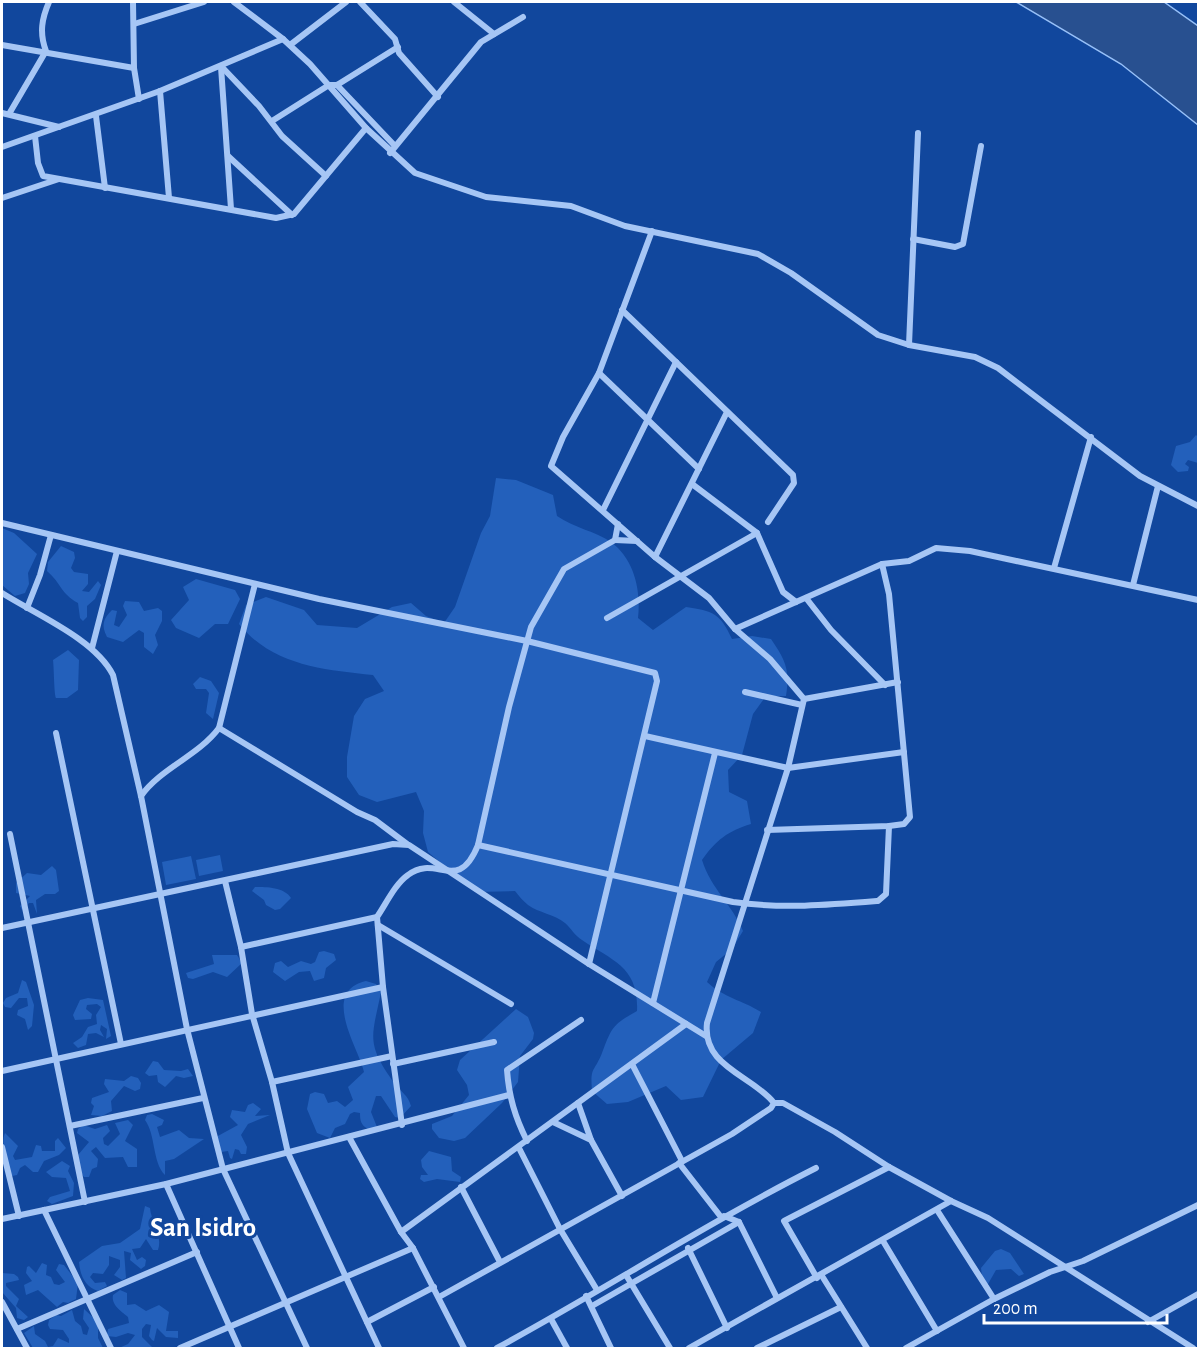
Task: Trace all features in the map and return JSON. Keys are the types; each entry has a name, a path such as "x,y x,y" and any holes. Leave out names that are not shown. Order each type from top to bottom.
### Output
{"street":[{"path":"46,51 42,41 42,18 48,2"},
{"path":"133,2 134,68 139,99"},
{"path":"134,24 204,2"},
{"path":"234,2 290,45 390,153 415,173 486,197 571,206 625,226 729,246 769,259 870,330 889,340 975,357 998,368 1140,476 1198,506"},
{"path":"290,45 346,2"},
{"path":"360,2 395,39 399,53 438,97"},
{"path":"454,2 494,34"},
{"path":"390,153 481,42 523,17"},
{"path":"2,147 160,92 283,39"},
{"path":"2,45 134,68"},
{"path":"272,121 329,85 337,85 398,47"},
{"path":"46,51 5,113 59,127"},
{"path":"221,66 272,121 282,136 326,176"},
{"path":"221,66 231,209"},
{"path":"337,85 395,146"},
{"path":"160,92 169,198"},
{"path":"96,116 105,188"},
{"path":"35,136 38,163 43,176 276,218 292,215 366,128"},
{"path":"909,345 918,133"},
{"path":"913,239 955,247 963,244 981,146"},
{"path":"228,156 292,215"},
{"path":"2,198 59,179"},
{"path":"652,231 599,373 563,437 551,466 655,557 709,598 735,629 770,659 803,702"},
{"path":"622,310 793,474 794,483 768,522"},
{"path":"603,510 676,362"},
{"path":"599,373 699,469"},
{"path":"655,557 728,412"},
{"path":"1054,568 1091,437"},
{"path":"692,483 757,533 783,592 796,602"},
{"path":"1132,585 1158,486"},
{"path":"2,523 255,584 527,641 655,673 657,681 645,736 589,964"},
{"path":"615,540 618,524"},
{"path":"607,618 757,533"},
{"path":"27,608 40,575 51,535"},
{"path":"241,947 377,917 409,874 426,869 450,871 466,866 471,861 478,845 527,641 561,572 615,540 637,541"},
{"path":"735,629 882,564 909,561 930,550 944,548 1054,568 1198,600"},
{"path":"92,648 117,551"},
{"path":"767,830 889,826 904,824 910,817 889,594 882,564"},
{"path":"141,796 156,780 203,745 219,728 255,584"},
{"path":"2,593 92,648 106,661 112,675 141,796 202,1098 223,1169 307,1348"},
{"path":"806,598 831,630 885,685"},
{"path":"745,692 803,702 898,682"},
{"path":"803,702 788,768 707,1023 706,1036 710,1047 725,1066 774,1103 783,1103 951,1202 988,1218 1148,1322 1193,1348"},
{"path":"219,728 357,812 375,820 589,964 706,1036"},
{"path":"56,734 121,1044"},
{"path":"645,736 788,768 904,752"},
{"path":"653,1004 715,753"},
{"path":"478,845 746,904 795,906 878,900 886,894 889,826"},
{"path":"10,834 26,923 85,1202"},
{"path":"2,928 393,844 409,845"},
{"path":"225,881 241,947 252,1014 272,1082 288,1153 344,1278 379,1348"},
{"path":"377,917 383,987 402,1125"},
{"path":"378,925 511,1004"},
{"path":"2,1071 56,1061 252,1014 383,987"},
{"path":"527,1141 514,1114 509,1095 507,1070 581,1020"},
{"path":"401,1232 687,1024"},
{"path":"393,1064 494,1042"},
{"path":"272,1082 392,1056"},
{"path":"632,1064 681,1162 722,1217 739,1222 777,1298"},
{"path":"2,1220 166,1184 402,1125 509,1095"},
{"path":"70,1126 202,1098"},
{"path":"578,1103 591,1140 622,1196"},
{"path":"439,1297 732,1134 771,1108 774,1103"},
{"path":"553,1122 591,1140"},
{"path":"349,1137 401,1232 413,1248 464,1348"},
{"path":"2,1147 19,1216"},
{"path":"519,1148 560,1229 597,1290"},
{"path":"867,1348 784,1221 889,1167"},
{"path":"497,1348 626,1275 722,1217 816,1168"},
{"path":"166,1184 239,1348"},
{"path":"461,1187 500,1262"},
{"path":"689,1348 951,1202"},
{"path":"906,1348 994,1299 1050,1272 1066,1268 1198,1205"},
{"path":"44,1210 111,1348"},
{"path":"937,1210 994,1299"},
{"path":"592,1306 633,1285 739,1222"},
{"path":"684,1241 727,1328"},
{"path":"883,1241 937,1331"},
{"path":"180,1348 413,1248"},
{"path":"17,1329 196,1252"},
{"path":"626,1275 670,1348"},
{"path":"368,1322 434,1287"},
{"path":"1148,1322 1198,1294"},
{"path":"586,1296 611,1348"},
{"path":"2,1302 27,1348"},
{"path":"757,1348 841,1307"},
{"path":"550,1319 567,1348"}],"shaded area":[{"path":"1016,2 1164,2 1198,26 1198,125 1121,64"},
{"path":"1196,435 1198,437 1198,463 1188,460 1185,464 1189,467 1188,471 1178,472 1171,465 1176,446 1190,442"},
{"path":"496,478 516,480 553,495 557,516 570,524 605,538 619,549 635,577 638,618 653,630 686,607 703,610 715,615 724,624 732,639 752,636 771,639 786,666 786,696 766,696 753,714 742,755 728,770 729,792 747,801 751,824 723,837 702,860 711,880 743,931 732,949 716,962 707,982 720,992 761,1012 753,1033 721,1060 703,1097 681,1100 666,1086 628,1102 607,1104 592,1091 592,1073 611,1032 622,1020 637,1011 634,984 629,975 614,960 580,938 565,923 528,905 515,891 475,892 428,852 423,833 424,811 416,792 377,802 359,795 347,777 347,757 354,716 365,699 384,691 373,675 336,671 283,657 252,638 239,624 246,605 266,597 304,610 317,625 357,628 392,607 411,603 426,616 444,623 455,607 481,533 490,516"},
{"path":"2,528 14,533 37,554 28,573 29,584 25,593 15,596 2,585"},
{"path":"61,546 74,552 75,558 71,568 74,572 88,574 88,584 82,591 89,592 98,581 101,585 95,599 87,606 87,617 83,621 80,618 78,603 68,596 47,571 48,562"},
{"path":"196,579 235,590 240,599 228,624 215,624 199,638 176,628 171,620 189,600 183,587"},
{"path":"125,601 139,602 144,611 158,608 162,611 162,621 155,635 158,645 153,654 144,647 144,633 139,630 123,642 107,637 104,629 105,619 112,610 117,611 114,625 119,627 127,615 123,606"},
{"path":"68,650 79,660 78,690 67,698 56,698 53,660"},
{"path":"200,677 211,681 219,693 213,719 206,713 209,693 206,689 196,689 193,684"},
{"path":"220,855 223,871 199,876 196,860"},
{"path":"191,856 196,879 166,885 162,862"},
{"path":"52,866 56,870 59,891 55,894 45,894 36,900 37,914 33,903 29,903 22,910 20,906 30,896 16,893 16,883 27,873 41,875"},
{"path":"255,887 280,890 291,898 280,909 275,910 266,905 264,900 252,891"},
{"path":"319,952 334,954 336,960 326,968 324,978 314,981 310,971 299,972 285,981 273,972 275,963 281,961 288,967 301,961 311,964 315,962"},
{"path":"212,955 237,955 242,963 227,977 213,972 193,979 188,978 186,973 214,964"},
{"path":"22,980 26,982 34,1005 32,1026 28,1030 25,1019 17,1015 18,1010 28,1006 27,998 19,998 11,1008 5,1007 3,1003 6,998 18,993"},
{"path":"366,981 376,984 381,992 374,1030 375,1049 385,1070 406,1096 411,1106 400,1118 395,1117 381,1096 376,1096 371,1112 377,1127 368,1129 361,1122 360,1113 354,1112 350,1114 345,1124 335,1128 330,1138 317,1133 307,1109 310,1094 315,1092 324,1094 328,1103 337,1101 345,1107 353,1100 348,1087 364,1072 346,1022 345,997 352,987"},
{"path":"88,998 103,1000 111,1036 106,1039 107,1029 101,1025 100,1030 104,1037 96,1033 88,1034 86,1045 78,1048 73,1043 82,1037 88,1027 97,1024 96,1015 101,1007 97,1004 87,1005 86,1009 92,1014 91,1019 75,1020 73,1015 80,1000"},
{"path":"516,1009 528,1017 534,1033 533,1039 520,1056 518,1082 502,1103 465,1138 454,1141 439,1138 432,1129 432,1124 452,1116 469,1095 467,1085 457,1070 460,1060"},
{"path":"153,1061 158,1062 164,1070 188,1069 193,1076 184,1078 176,1076 165,1087 158,1082 157,1075 149,1076 145,1073"},
{"path":"131,1076 138,1078 141,1083 140,1089 135,1091 124,1086 111,1101 112,1111 102,1116 91,1115 94,1106 91,1103 92,1098 109,1092 104,1084 105,1079 124,1081"},
{"path":"253,1103 261,1109 255,1116 270,1115 248,1124 241,1135 247,1147 246,1154 241,1154 235,1149 232,1159 228,1151 221,1152 216,1137 238,1125 230,1117 232,1110 245,1112 248,1105"},
{"path":"152,1114 164,1120 162,1125 157,1127 160,1137 179,1130 189,1138 204,1139 174,1159 165,1161 165,1175 158,1163 151,1133 145,1120 147,1115"},
{"path":"128,1120 133,1125 125,1141 137,1149 137,1167 128,1167 123,1157 105,1158 96,1147 91,1151 98,1159 97,1167 92,1169 89,1177 84,1177 81,1173 78,1155 89,1142 77,1133 78,1129 83,1125 95,1129 107,1125 110,1131 103,1138 104,1144 108,1146 120,1134 115,1123"},
{"path":"5,1133 18,1146 13,1156 15,1160 32,1157 36,1145 41,1146 42,1151 55,1151 55,1141 58,1138 66,1148 59,1155 44,1161 38,1172 33,1172 25,1165 20,1168 17,1175 12,1176 4,1148"},
{"path":"429,1151 451,1157 452,1171 461,1177 460,1182 437,1179 424,1182 420,1179 421,1175 428,1175 422,1167 421,1160"},
{"path":"62,1161 70,1166 68,1171 74,1183 73,1196 52,1204 47,1201 50,1197 70,1191 66,1178 52,1177 46,1172"},
{"path":"145,1206 150,1208 158,1234 158,1250 153,1250 146,1239 140,1248 132,1249 137,1260 142,1257 146,1260 145,1266 141,1269 130,1260 131,1253 124,1251 126,1278 122,1280 114,1275 120,1267 120,1260 109,1256 109,1265 103,1274 93,1273 90,1277 95,1283 105,1282 107,1286 98,1291 93,1289 84,1280 79,1262 102,1246 120,1243 140,1229"},
{"path":"1001,1249 1010,1253 1024,1274 1019,1276 1011,1269 996,1270 988,1284 983,1284 981,1268 995,1251"},
{"path":"42,1263 47,1265 46,1275 51,1277 54,1284 59,1285 65,1282 56,1270 59,1264 64,1265 78,1283 76,1299 68,1303 63,1302 57,1307 38,1290 26,1295 24,1285 32,1281 26,1273 27,1267 29,1266 36,1273"},
{"path":"2,1273 14,1274 18,1277 19,1280 6,1283 6,1286 19,1299 16,1306 28,1317 24,1320 17,1318 16,1308 2,1292"},
{"path":"120,1290 127,1293 127,1305 135,1304 146,1311 159,1305 169,1312 166,1331 178,1331 178,1338 166,1337 157,1328 154,1341 149,1336 151,1325 146,1324 142,1329 142,1337 153,1348 119,1348 128,1344 135,1335 128,1333 116,1337 107,1336 108,1329 129,1323 128,1317 117,1308 113,1299 113,1295"},
{"path":"84,1309 98,1322 98,1338 103,1348 33,1348 24,1333 34,1326 35,1334 45,1341 48,1347 53,1346 58,1338 69,1343 63,1330 50,1329 49,1320 72,1310 75,1321 81,1326 83,1334 87,1335 89,1328 83,1319"}],"district":[{"name":"San Isidro","path":"203,1227"}]}
